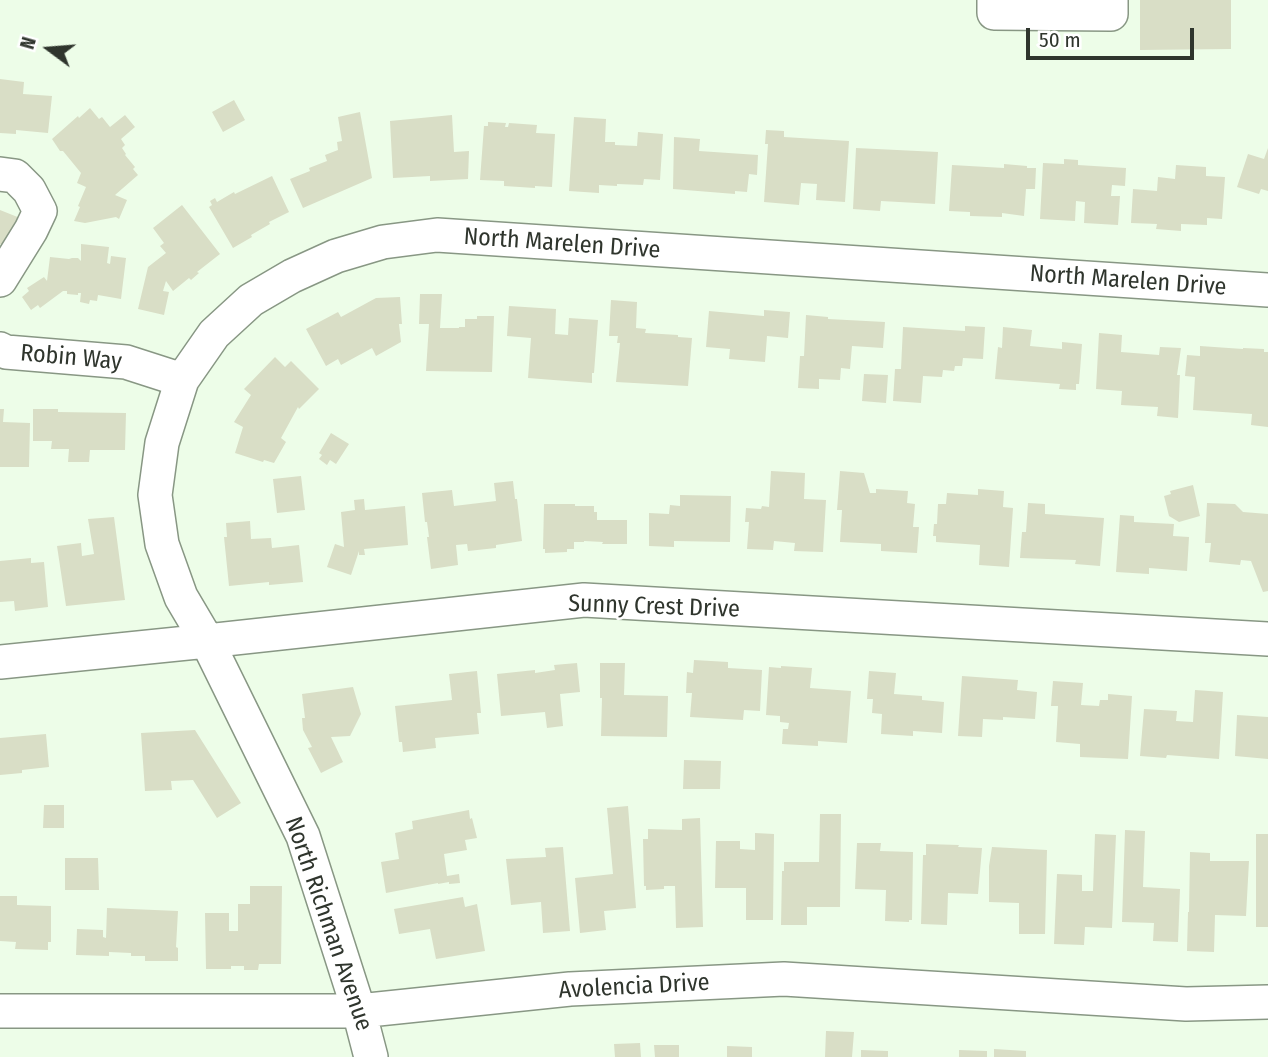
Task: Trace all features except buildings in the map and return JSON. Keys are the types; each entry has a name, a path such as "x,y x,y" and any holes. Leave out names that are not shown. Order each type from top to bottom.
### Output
{"street":[{"path":"995,0 994,13 1111,14 1111,0"},
{"path":"0,174 15,176 29,190 40,211 0,280"},
{"name":"North Marelen Drive","path":"207,641 181,597 162,544 155,495 162,443 183,380 214,334 251,300 292,276 336,256 383,242 437,235 1268,290"},
{"name":"Robin Way","path":"0,349 6,352 126,362 183,380"},
{"name":"Sunny Crest Drive","path":"0,662 584,600 1268,639"},
{"name":"North Richman Avenue","path":"207,641 303,836 371,1057"},
{"name":"Avolencia Drive","path":"0,1011 359,1011 570,989 784,979 1186,1004 1268,1002"}]}
